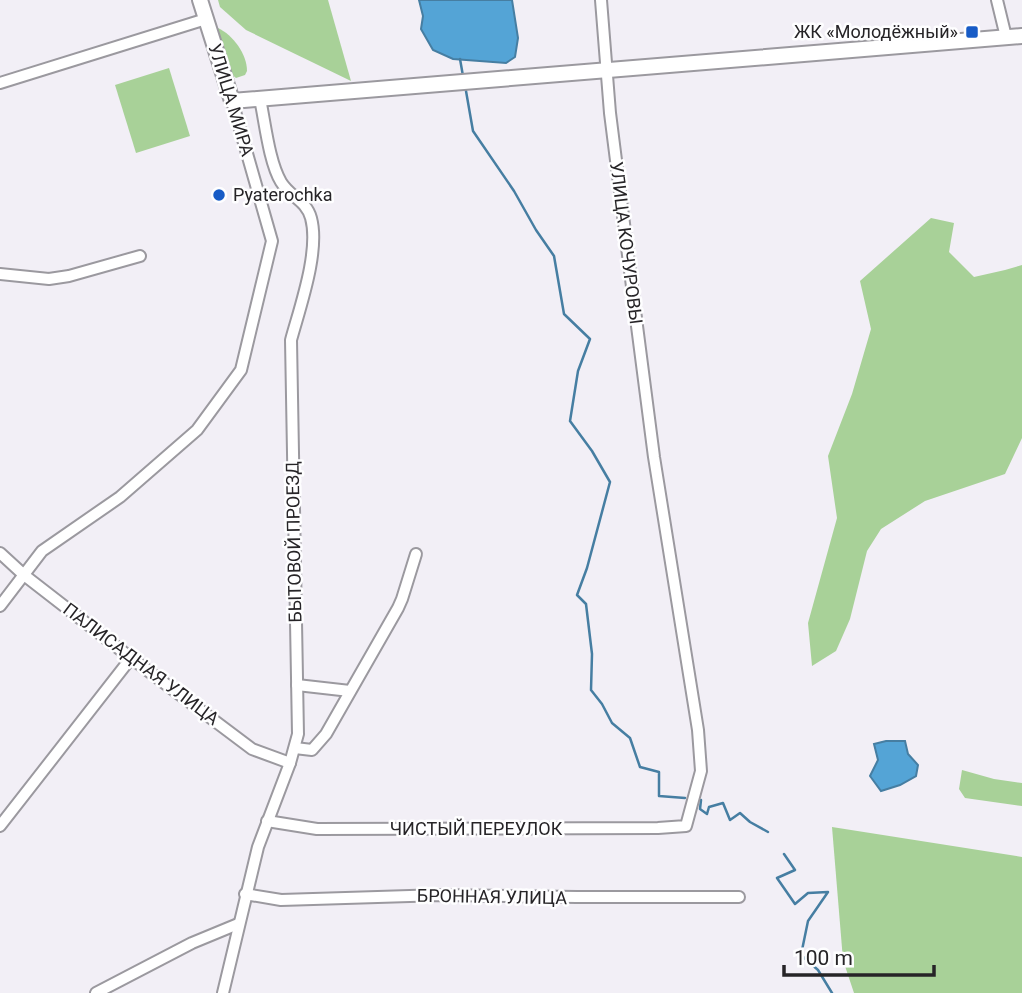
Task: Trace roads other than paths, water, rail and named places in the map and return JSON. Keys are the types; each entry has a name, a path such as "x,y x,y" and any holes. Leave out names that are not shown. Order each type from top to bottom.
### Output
{"street":[{"name":"УЛИЦА МИРА","path":"24,575 41,551 120,497 197,430 241,370 272,241 200,0"},
{"name":"УЛИЦА КОЧУРОВЫ","path":"601,0 610,113 654,457 698,730 701,771 685,826"},
{"path":"996,0 1006,37"},
{"path":"0,83 206,19"},
{"path":"232,101 1022,36"},
{"name":"БЫТОВОЙ ПРОЕЗД","path":"223,993 258,848 298,734 291,340 313,249 312,221 307,207 283,185 275,170 260,99"},
{"path":"0,274 48,279 69,276 140,256"},
{"name":"ПАЛИСАДНАЯ УЛИЦА","path":"0,553 24,575 252,749 290,763"},
{"path":"295,748 312,750 326,734 398,608 416,554"},
{"path":"0,606 24,575"},
{"path":"0,826 131,658"},
{"path":"297,685 350,691"},
{"name":"ЧИСТЫЙ ПЕРЕУЛОК","path":"267,821 330,829 685,826"},
{"name":"БРОННАЯ УЛИЦА","path":"245,894 281,900 442,895 739,897"},
{"path":"96,993 192,943 238,924"}],"water":[{"path":"419,0 512,0 518,38 515,57 506,63 453,59 433,50 421,29 423,16"},
{"path":"905,741 908,754 918,765 916,776 881,791 870,776 878,760 874,744"}],"waterway":[{"path":"460,59 463,76"},
{"path":"466,91 473,131 554,256 564,314 590,339 578,371 570,421 610,482 577,595 586,604 592,654 591,690 612,723 630,738 640,767 659,772 659,796 685,798"},
{"path":"701,800 700,809 707,814 709,807 723,803 730,820 740,813 768,832"},
{"path":"784,854 795,870 777,878 795,904 808,893 828,892 808,921 801,955 818,970 832,993"}],"place":[{"name":"ЖК «Молодёжный»","path":"972,32"},
{"name":"Pyaterochka","path":"219,195"}]}
